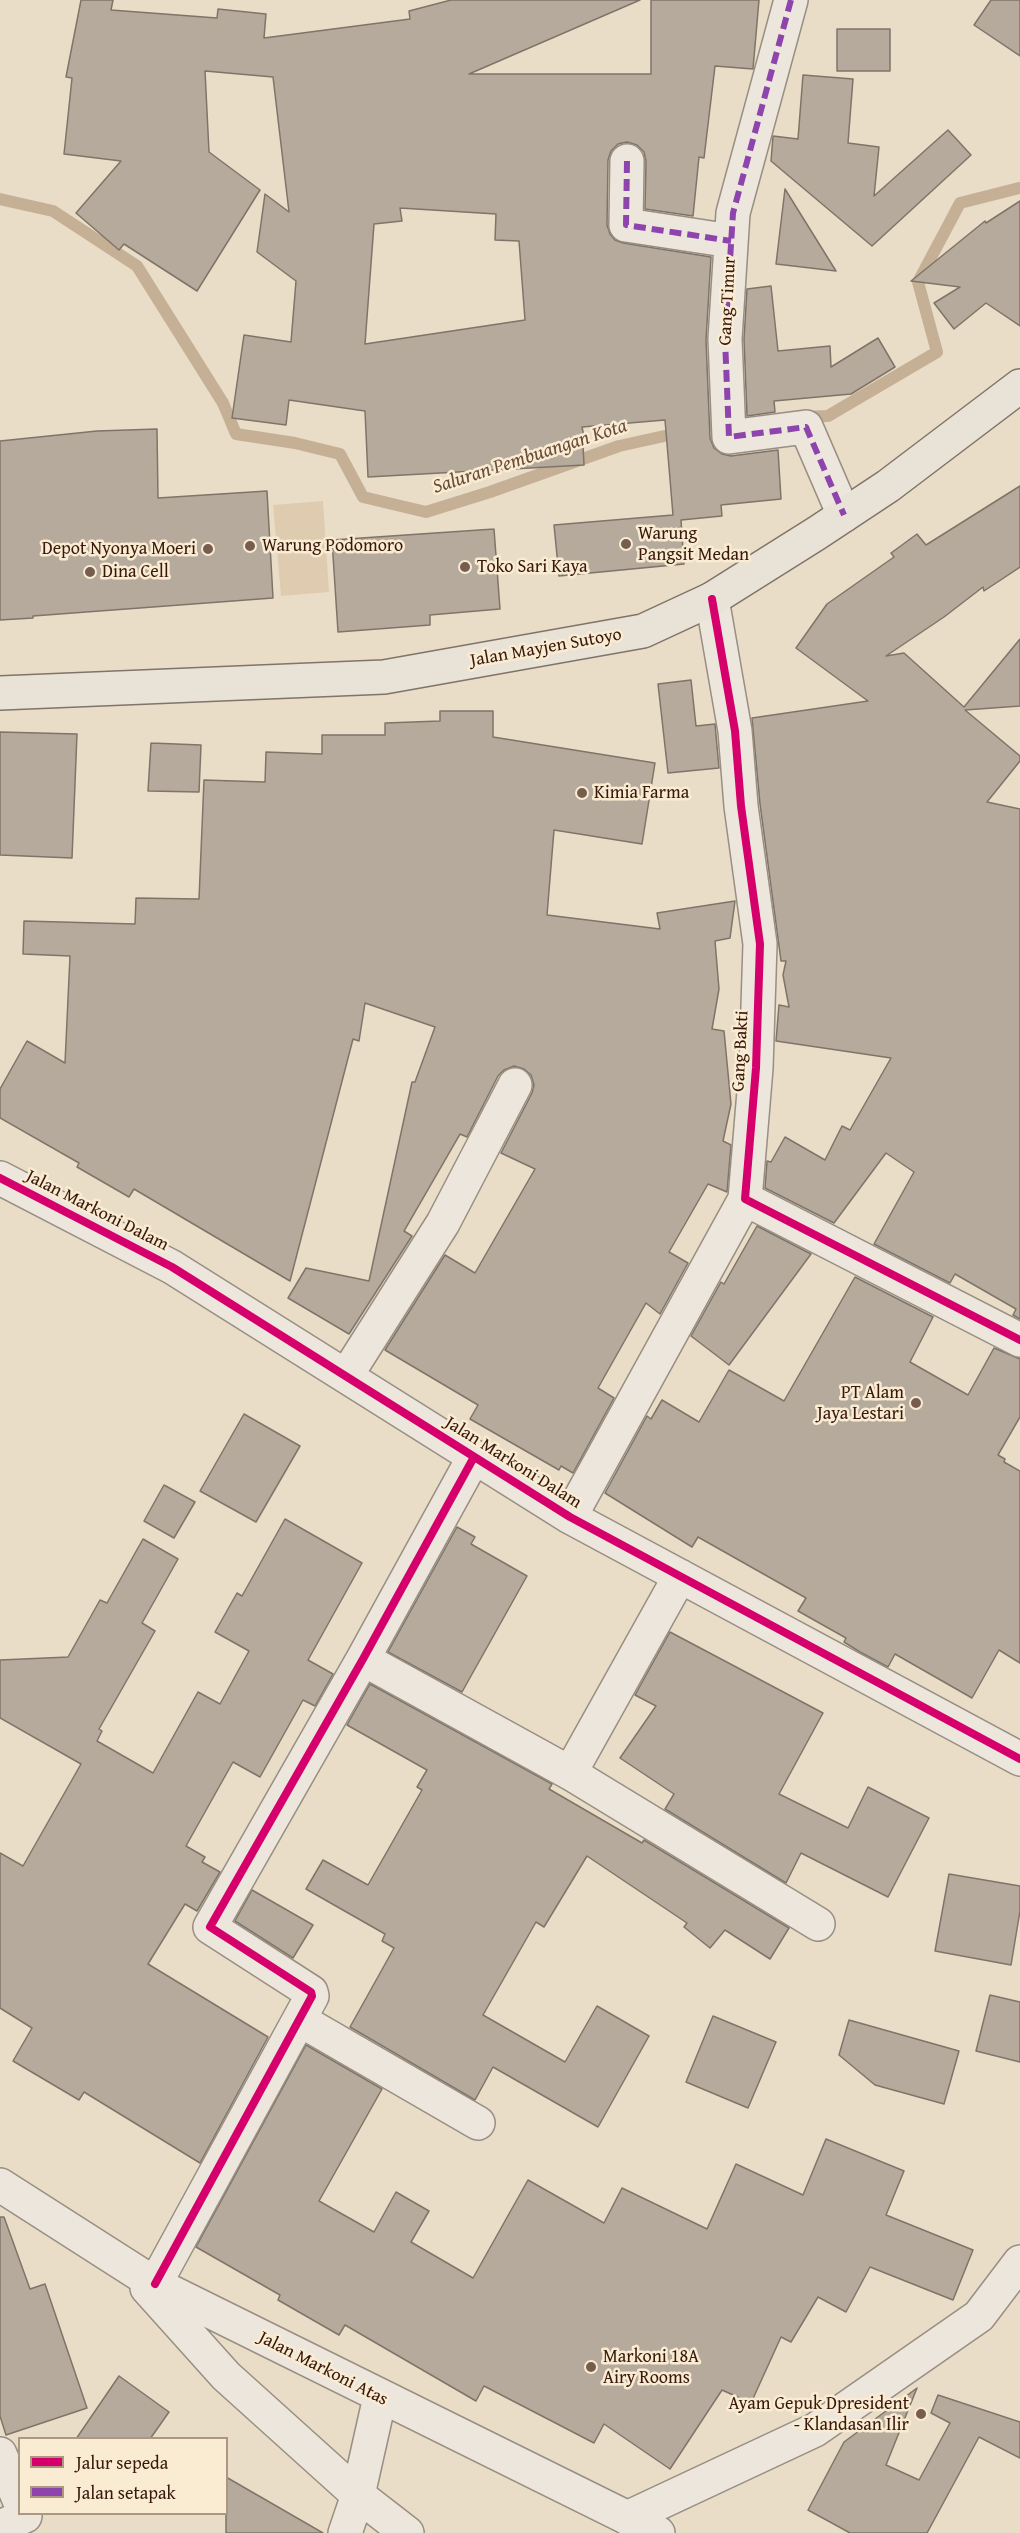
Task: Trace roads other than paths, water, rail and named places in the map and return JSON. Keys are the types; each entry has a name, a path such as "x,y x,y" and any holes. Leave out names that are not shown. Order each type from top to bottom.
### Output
{"main road":[{"name":"Jalan Mayjen Sutoyo","path":"0,693 384,677 643,631 712,599 844,515 888,486 1020,386"}],"street":[{"name":"Gang Timur","path":"791,0 733,213 725,339 729,437 806,427 844,515"},
{"path":"627,160 626,225 731,241"},
{"name":"Gang Bakti","path":"712,599 735,731 741,806 760,944 756,1068 745,1199"},
{"path":"346,1377 443,1223 515,1085"},
{"name":"Jalan Markoni Dalam","path":"0,1178 172,1267 570,1517 1020,1759"},
{"path":"570,1517 745,1199 1020,1340"},
{"path":"407,2533 358,2495 226,2376 142,2277 311,2000 312,1992 210,1927 363,1659 474,1457"},
{"path":"570,1773 680,1576"},
{"path":"363,1659 570,1773 818,1924"},
{"path":"300,2020 478,2124"},
{"name":"Jalan Markoni Atas","path":"0,2185 142,2277 658,2533"},
{"path":"627,2518 815,2430 979,2316 1020,2262"},
{"path":"345,2533 358,2495 380,2397"},
{"path":"0,2454 18,2512"}],"waterway":[{"name":"Saluran Pembuangan Kota","path":"802,417 828,416 937,352 918,282 960,203 1019,188"},
{"name":"Saluran Pembuangan Kota","path":"0,199 53,211 137,266 223,403 236,434 295,443 340,454 363,497 426,512 619,446 728,422"}],"place":[{"name":"Warung Pangsit Medan","path":"626,544"},
{"name":"Warung Podomoro","path":"250,546"},
{"name":"Depot Nyonya Moeri","path":"208,549"},
{"name":"Toko Sari Kaya","path":"465,567"},
{"name":"Dina Cell","path":"90,572"},
{"name":"Kimia Farma","path":"582,793"},
{"name":"PT Alam Jaya Lestari","path":"916,1403"},
{"name":"Markoni 18A Airy Rooms","path":"591,2367"},
{"name":"Ayam Gepuk Dpresident - Klandasan Ilir","path":"921,2414"}]}
